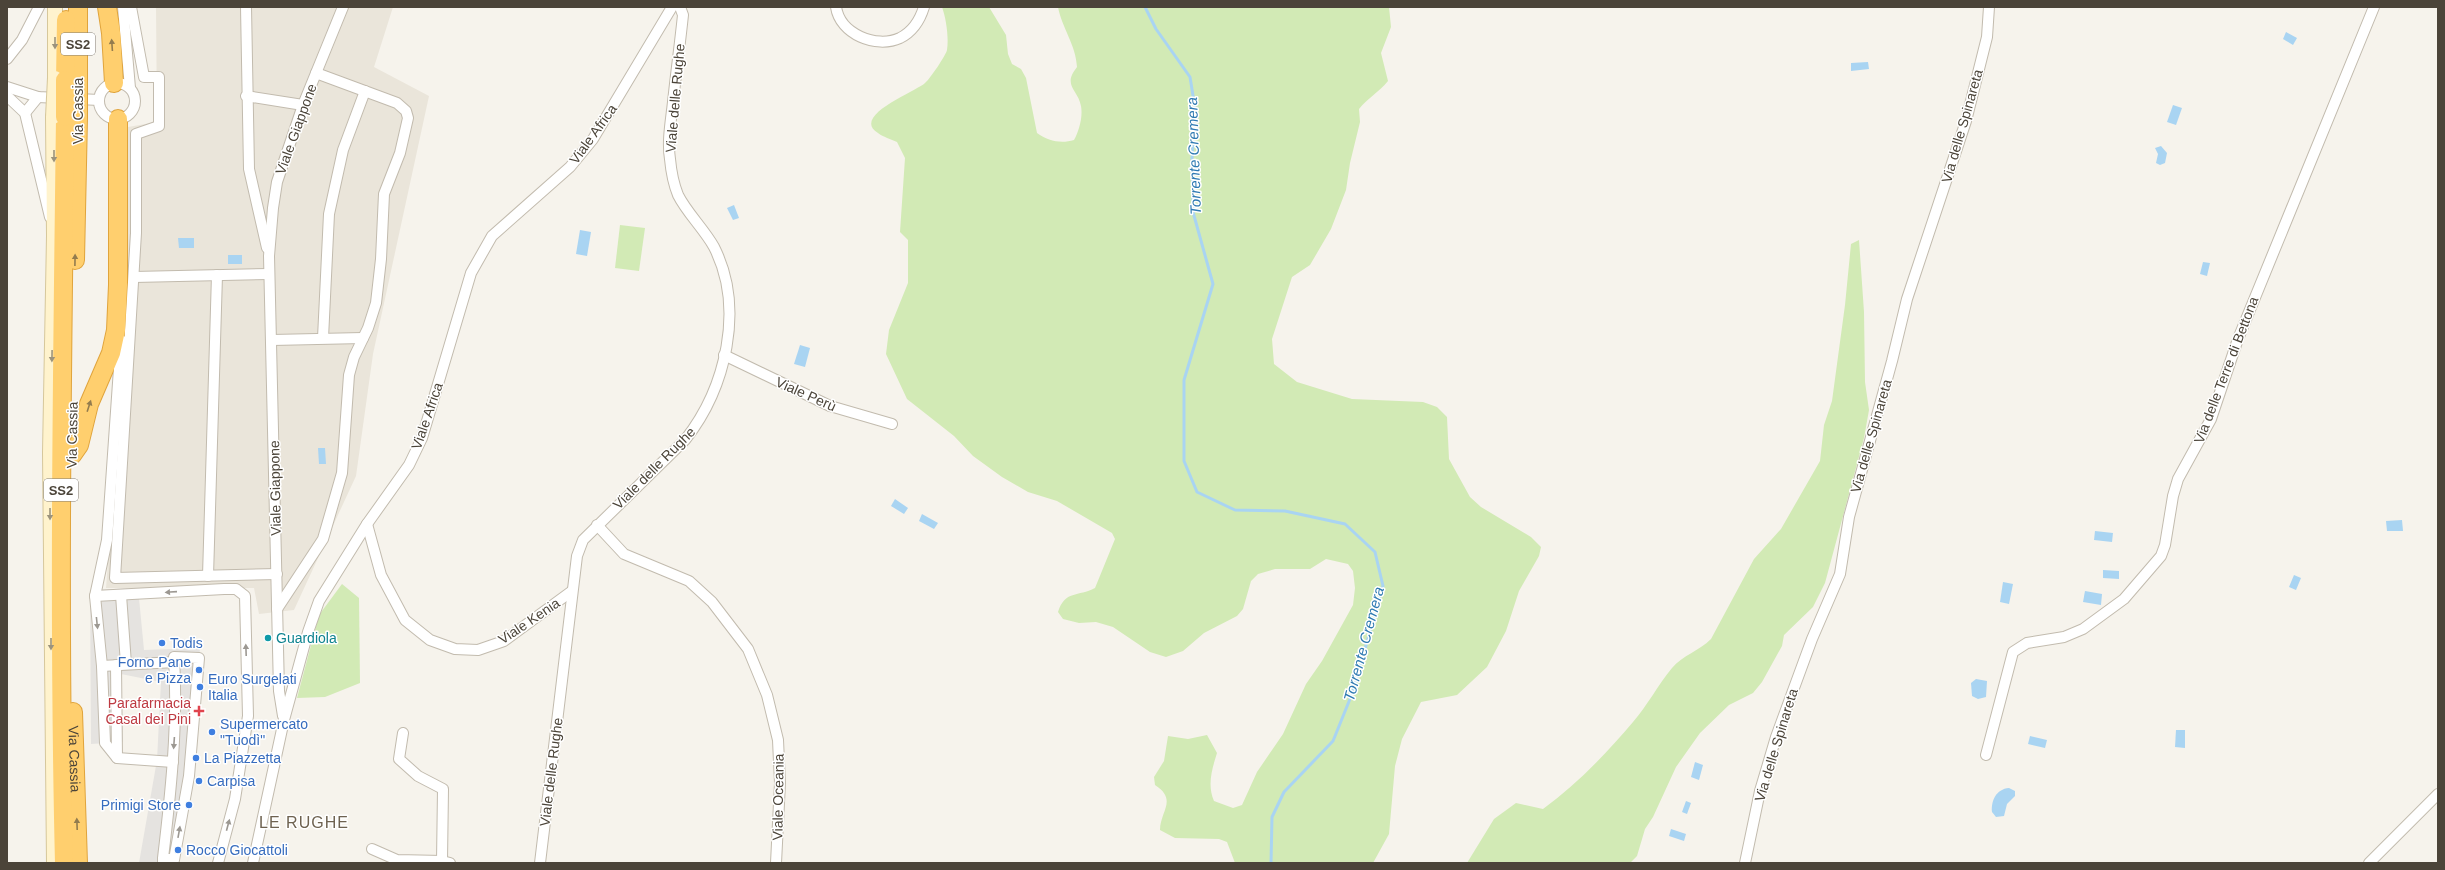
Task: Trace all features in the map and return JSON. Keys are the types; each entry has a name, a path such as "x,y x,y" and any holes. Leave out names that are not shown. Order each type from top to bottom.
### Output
{"highway":[{"name":"Via Cassia","path":"64,863 61,731 61,454 66,7"},
{"name":"Via Cassia","path":"66,80 78,7"},
{"path":"107,7 122,86"},
{"name":"Via Cassia","path":"65,117 72,455 74,729 78,863"},
{"path":"72,455 79,445 90,404 111,353 116,330 121,118"}],"street":[{"path":"7,59 22,40 39,7"},
{"path":"55,7 66,80"},
{"path":"122,86 103,89 99,100 102,111 106,115 121,118 130,114 135,99 122,86 123,7"},
{"path":"131,7 144,77 159,77 159,126 136,134 134,277 115,578 277,574"},
{"name":"Viale Giappone","path":"246,7 246,96 251,184 269,256"},
{"name":"Viale Giappone","path":"284,720 279,691 269,256 277,182 303,105 343,7"},
{"name":"Viale Africa","path":"253,863 284,720 308,632 319,601 367,524 409,465 422,438 471,274 479,257 492,236 570,167 593,139 672,7"},
{"name":"Viale delle Rughe","path":"540,863 577,556 583,540 685,440 698,423 709,400 729,335 730,313 725,274 714,247 678,195 670,159 670,131 683,15 680,7"},
{"path":"836,7 838,17 851,31 861,37 882,41 894,40 908,32 918,20 924,7"},
{"name":"Via delle Spinareta","path":"1745,863 1760,792 1776,737 1812,639 1838,580 1849,517 1892,361 1907,298 1966,121 1987,37 1989,7"},
{"name":"Via delle Terre di Bettona","path":"1986,755 2013,652 2027,643 2064,637 2083,629 2124,599 2142,580 2163,552 2172,500 2178,479 2211,419 2238,339 2374,7"},
{"path":"277,609 323,539 333,508 342,473 349,375 354,357 372,316 378,290 384,194 400,153 408,116 401,105 316,73"},
{"path":"7,87 38,97 99,100"},
{"path":"323,338 329,214 343,150 365,91"},
{"path":"7,96 25,112 54,236"},
{"path":"246,96 303,105"},
{"path":"25,112 38,97"},
{"path":"54,863 50,460 54,236 65,117"},
{"path":"121,118 123,304 107,540 95,596 102,666 105,744 117,758 173,762"},
{"path":"134,277 270,274"},
{"path":"208,576 217,275"},
{"path":"272,340 363,338"},
{"name":"Viale Perù","path":"724,355 830,406 892,424"},
{"name":"Viale Kenia","path":"367,524 381,575 405,620 430,640 454,649 478,650 504,641 572,591"},
{"name":"Viale Oceania","path":"597,525 624,554 689,581 712,602 748,649 768,695 778,740 780,783 776,863"},
{"path":"95,596 121,596 224,589 236,589 244,596 248,716 235,799 218,863"},
{"path":"121,596 126,664"},
{"path":"174,657 199,658 189,776 174,860 163,860 177,709 175,662 174,657"},
{"path":"102,666 175,662"},
{"path":"116,665 117,758"},
{"path":"372,849 397,860 446,862 443,788 418,776 399,759 403,732"},
{"path":"2369,863 2438,794"}],"shaded area":[{"path":"156,7 393,7 374,67 429,96 373,354 356,476 294,610 259,614 254,588 106,588 124,353 128,127 157,122"},
{"path":"138,588 144,650 200,648 189,782 171,863 139,863 157,760 161,682 121,674 123,742 91,744 90,590"}],"green space":[{"path":"942,7 989,7 1006,35 1008,54 1012,64 1021,69 1026,78 1037,133 1050,140 1064,142 1074,140 1080,124 1081,106 1071,83 1073,73 1077,67 1076,59 1058,7 1389,7 1391,27 1381,53 1388,81 1359,109 1360,122 1350,163 1346,190 1331,229 1310,265 1292,277 1272,339 1274,364 1297,382 1352,399 1423,402 1437,407 1447,417 1449,459 1470,497 1481,507 1531,537 1541,547 1539,556 1519,591 1506,631 1487,667 1457,695 1421,702 1402,739 1395,766 1389,834 1373,863 1235,863 1227,842 1219,839 1175,838 1160,830 1167,801 1162,790 1155,785 1154,777 1164,761 1168,736 1188,739 1207,735 1217,753 1212,771 1211,783 1214,801 1233,808 1242,805 1257,772 1283,734 1306,684 1322,661 1353,605 1355,588 1353,571 1348,564 1326,559 1310,569 1275,569 1258,574 1251,581 1243,609 1237,616 1204,633 1183,651 1166,657 1150,652 1113,627 1096,622 1079,623 1063,619 1058,612 1064,600 1068,597 1095,588 1115,539 1112,533 1057,501 1028,492 1002,477 973,456 954,436 907,399 886,354 889,330 908,283 908,240 900,232 905,158 897,142 878,133 872,126 872,119 878,112 888,105 925,83 944,57 947,50 948,39"},
{"path":"620,225 645,228 639,271 615,268"},
{"path":"1859,240 1864,312 1865,382 1869,410 1864,438 1825,583 1813,607 1784,635 1782,646 1762,682 1753,693 1729,705 1700,733 1676,767 1653,817 1645,829 1637,856 1630,863 1467,863 1494,819 1516,803 1543,809 1579,779 1623,734 1638,716 1672,668 1711,639 1754,559 1781,529 1820,461 1824,425 1832,401 1845,305 1851,244"},
{"path":"342,584 359,598 360,683 325,697 297,698 319,615"}],"water":[{"path":"2286,32 2297,38 2293,45 2283,39"},
{"path":"1868,62 1869,69 1851,71 1851,63"},
{"path":"2173,105 2182,108 2176,125 2167,122"},
{"path":"2161,146 2167,153 2165,163 2160,165 2156,163 2158,154 2155,148"},
{"path":"734,205 739,218 733,220 727,208"},
{"path":"580,230 591,232 587,256 576,254"},
{"path":"178,238 194,238 194,248 179,248"},
{"path":"228,255 242,255 242,264 228,264"},
{"path":"2203,262 2210,263 2207,276 2200,274"},
{"path":"800,345 810,348 805,367 794,364"},
{"path":"318,448 325,448 326,464 319,464"},
{"path":"895,499 908,508 904,514 891,506"},
{"path":"922,514 938,523 934,529 919,521"},
{"path":"2402,520 2403,531 2387,531 2386,521"},
{"path":"2095,531 2113,533 2112,542 2094,540"},
{"path":"2103,570 2119,571 2119,579 2103,578"},
{"path":"2294,575 2301,578 2296,590 2289,587"},
{"path":"2003,582 2013,584 2009,604 2000,602"},
{"path":"2085,591 2102,594 2101,605 2083,602"},
{"path":"1976,679 1987,681 1986,697 1978,699 1972,696 1971,683"},
{"path":"2176,730 2185,730 2185,748 2175,747"},
{"path":"2030,736 2047,740 2045,748 2028,744"},
{"path":"1695,762 1703,765 1699,780 1691,777"},
{"path":"2009,788 2015,791 2015,796 2007,804 2004,816 1996,817 1992,812 1992,804 1995,796 2004,789"},
{"path":"1686,801 1691,803 1687,814 1682,812"},
{"path":"1671,829 1686,834 1684,841 1669,836"}],"waterway":[{"name":"Torrente Cremera","path":"1145,7 1156,29 1190,77 1195,108 1192,159 1193,212 1213,284 1184,380 1184,461 1197,492 1235,510 1285,511 1345,524 1375,552 1383,586 1352,694 1333,741 1284,792 1272,817 1271,863"}],"place":[{"name":"Guardiola","path":"268,638"},
{"name":"Todis","path":"162,643"},
{"name":"Forno Pane e Pizza","path":"199,670"},
{"name":"Euro Surgelati Italia","path":"200,687"},
{"name":"Parafarmacia Casal dei Pini","path":"199,711"},
{"name":"Supermercato \"Tuodì\"","path":"212,732"},
{"name":"La Piazzetta","path":"196,758"},
{"name":"Carpisa","path":"199,781"},
{"name":"Primigi Store","path":"189,805"},
{"name":"Rocco Giocattoli","path":"178,850"}],"district":[{"name":"LE RUGHE","path":"304,822"}]}
